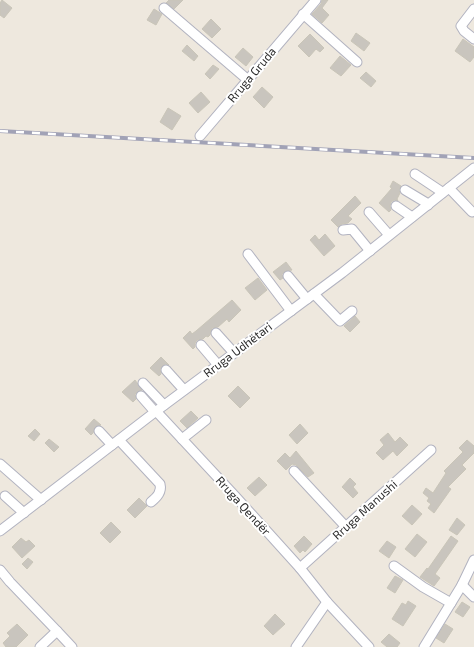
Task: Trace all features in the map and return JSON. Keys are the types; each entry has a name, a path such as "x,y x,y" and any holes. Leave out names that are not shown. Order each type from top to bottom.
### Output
{"street":[{"name":"Rruga Gruda","path":"200,136 316,0"},
{"path":"164,8 248,80"},
{"path":"474,9 461,26 464,31 474,39"},
{"path":"303,14 358,62"},
{"name":"Rruga Udhëtari","path":"0,531 158,409 370,251 474,168"},
{"path":"415,174 445,191 472,212"},
{"path":"405,190 428,205"},
{"path":"396,206 412,217"},
{"path":"369,212 390,235"},
{"path":"343,230 352,229 370,251"},
{"path":"248,254 291,311"},
{"path":"288,276 340,321 352,311"},
{"path":"216,333 234,353"},
{"path":"201,345 218,365"},
{"path":"166,370 184,390"},
{"path":"158,409 141,393 158,409"},
{"name":"Rruga Qendër","path":"158,409 182,439 300,568 327,602 369,647"},
{"path":"182,439 206,420"},
{"path":"98,431 115,442 160,484 160,492 152,502"},
{"name":"Rruga Manushi","path":"300,568 431,450"},
{"path":"0,464 41,500"},
{"path":"294,471 346,527"},
{"path":"5,496 24,512"},
{"path":"424,647 462,585 474,562"},
{"path":"394,566 423,587 450,603"},
{"path":"0,570 72,647"},
{"path":"462,585 474,597"},
{"path":"296,647 327,602"},
{"path":"40,647 57,631"}],"building":[{"path":"2,0 12,8 4,18 0,15 0,3"},
{"path":"169,0 183,0 174,9 166,3"},
{"path":"322,0 328,0 322,8 329,15 322,23 312,14 321,4"},
{"path":"154,9 162,14 156,25 147,20"},
{"path":"211,19 221,29 212,38 202,29"},
{"path":"356,33 370,43 364,51 351,41"},
{"path":"310,34 324,48 320,52 316,49 309,57 298,46"},
{"path":"463,39 474,47 474,57 470,62 455,51"},
{"path":"187,45 198,56 194,61 182,51"},
{"path":"243,48 253,57 246,66 235,57"},
{"path":"340,56 351,65 341,76 330,68"},
{"path":"213,65 219,69 210,79 205,74"},
{"path":"366,72 376,81 371,87 360,78"},
{"path":"262,87 273,97 264,108 253,97"},
{"path":"201,92 210,102 198,113 189,103"},
{"path":"168,108 181,116 172,130 160,122"},
{"path":"393,181 401,186 397,199 398,201 394,200 391,202 391,210 389,212 379,203 392,188 390,187"},
{"path":"355,196 361,203 348,216 352,219 348,223 342,224 338,227 331,220"},
{"path":"325,234 335,246 324,256 310,240 315,235 319,240"},
{"path":"286,262 292,270 285,271 282,274 283,278 280,280 273,272"},
{"path":"258,278 267,290 255,300 245,288"},
{"path":"232,300 241,310 229,322 227,319 218,327 212,328 208,337 206,336 203,339 197,340 193,349 183,338 190,331 192,334 196,331"},
{"path":"355,316 360,322 350,332 344,326"},
{"path":"161,357 169,365 165,364 162,366 160,369 161,374 159,376 150,368"},
{"path":"135,380 142,390 135,394 136,399 133,402 122,392"},
{"path":"238,386 250,398 240,408 228,396"},
{"path":"191,411 198,418 187,428 180,421"},
{"path":"94,419 101,425 95,427 91,435 85,429"},
{"path":"300,424 308,433 297,444 289,435"},
{"path":"35,429 40,434 34,441 28,436"},
{"path":"388,433 395,442 400,437 408,445 397,456 393,451 383,460 376,453 384,445 380,440"},
{"path":"49,439 59,447 54,452 45,443"},
{"path":"467,440 474,446 474,453 462,465 466,469 448,487 451,489 434,513 428,508 431,504 427,501 429,498 423,493 426,488 433,493 446,473 444,471 463,452 459,448"},
{"path":"296,451 314,473 308,477 296,465 292,464 286,470 277,461 285,453 290,458"},
{"path":"259,477 267,485 255,496 247,488"},
{"path":"350,478 356,484 353,487 358,493 353,498 342,487"},
{"path":"139,498 147,506 135,518 127,510"},
{"path":"412,505 422,514 412,525 402,516"},
{"path":"457,518 465,525 457,535 449,530"},
{"path":"111,522 121,532 110,543 100,533"},
{"path":"417,534 427,542 415,557 405,549"},
{"path":"304,536 312,544 305,552 303,550 300,553 294,546"},
{"path":"451,536 458,541 435,574 440,578 434,586 420,577 427,568 428,569"},
{"path":"21,538 26,542 29,540 35,546 22,558 12,547"},
{"path":"387,541 396,547 389,558 379,551"},
{"path":"28,558 33,562 27,569 22,564"},
{"path":"395,576 403,580 395,593 387,588"},
{"path":"408,601 416,606 403,626 392,619 402,603 406,605"},
{"path":"462,602 470,607 463,617 455,612"},
{"path":"275,614 285,624 273,635 264,626"},
{"path":"17,624 28,635 16,647 6,647 3,643 10,636 7,633"},
{"path":"445,624 453,629 444,643 436,638"},
{"path":"389,634 400,643 397,647 387,647 381,642"}],"railway":[{"path":"0,131 474,158"}]}
